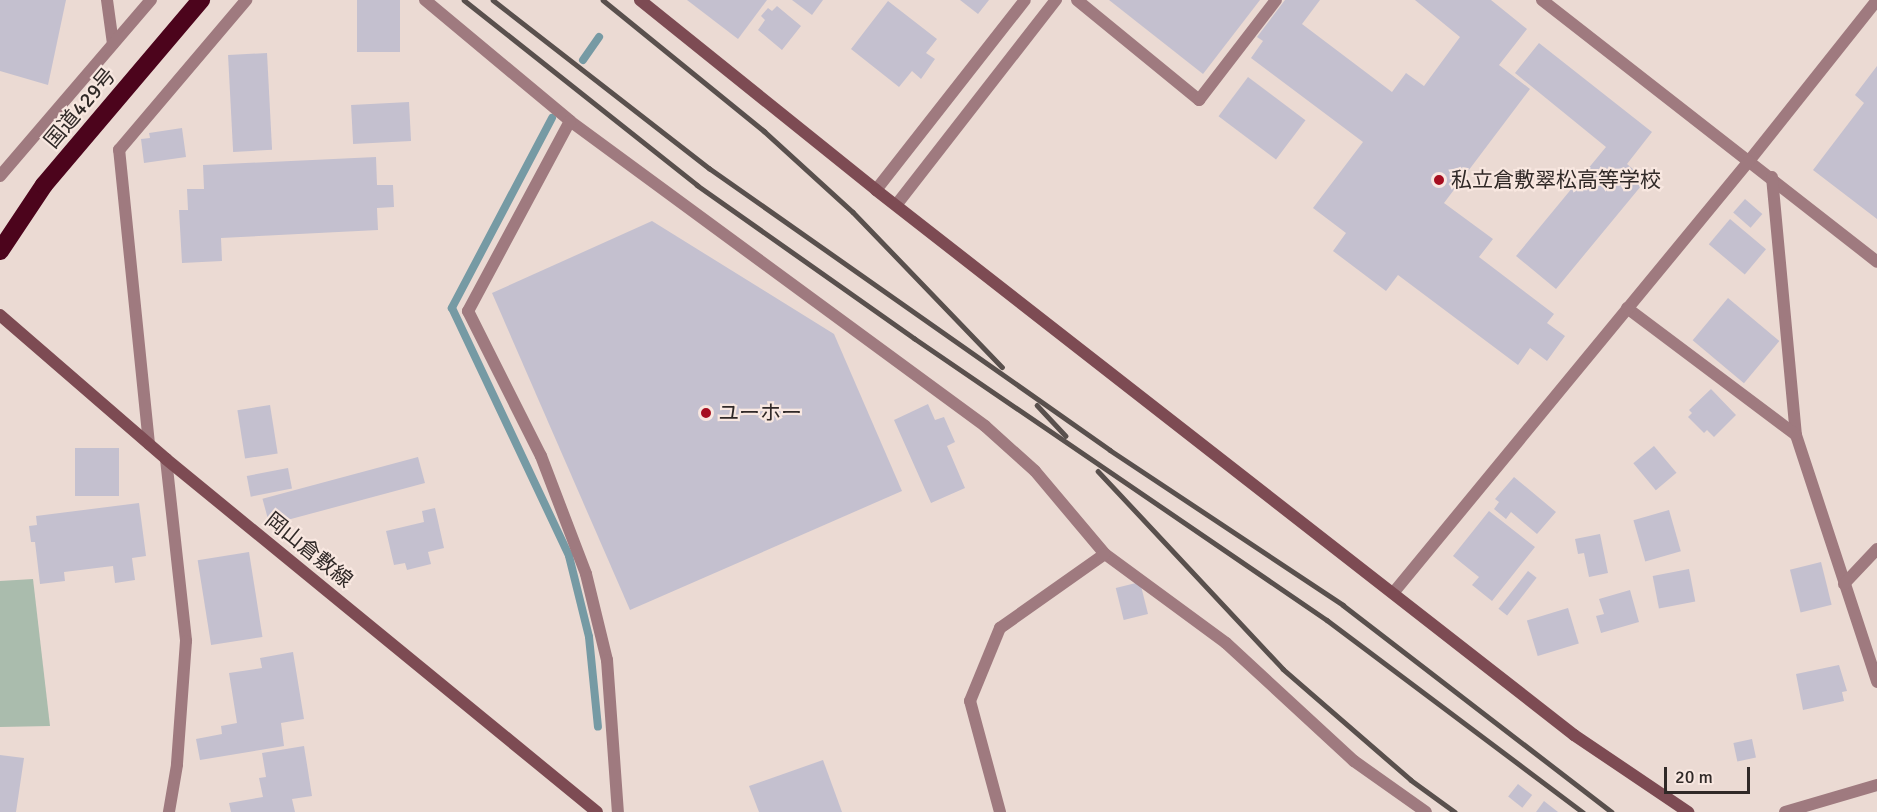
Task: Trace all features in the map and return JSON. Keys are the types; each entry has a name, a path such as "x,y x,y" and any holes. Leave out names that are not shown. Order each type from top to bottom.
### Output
{"highway":[{"name":"国道429号","path":"0,251 44,185 201,0"}],"street":[{"path":"107,0 113,44"},
{"path":"0,176 151,0"},
{"path":"149,444 119,150 246,0"},
{"path":"424,0 570,121 985,426 1035,471 1104,554 1226,643 1354,761 1426,812"},
{"path":"876,190 1025,0"},
{"path":"897,204 1056,0"},
{"path":"1077,0 1199,100 1276,0"},
{"path":"1542,0 1772,177 1877,262"},
{"path":"1394,592 1749,161 1877,0"},
{"path":"643,1 876,190 897,204 1394,592 1574,735 1688,812"},
{"path":"570,121 468,311 541,456 586,574 607,660 618,812"},
{"path":"1772,177 1796,435 1877,681"},
{"path":"1628,308 1796,435"},
{"name":"岡山倉敷線","path":"0,315 166,459 590,809"},
{"path":"166,459 186,640 177,765 169,812"},
{"path":"1844,584 1877,549"},
{"path":"1000,812 970,701 1000,628 1104,554"},
{"path":"1785,812 1877,785"}],"green space":[{"path":"33,579 50,726 0,727 0,581"}],"building":[{"path":"0,0 66,0 48,85 0,71"},
{"path":"357,0 400,0 400,52 357,52"},
{"path":"687,0 767,0 738,39"},
{"path":"792,0 823,0 812,15"},
{"path":"960,0 989,0 978,14"},
{"path":"1109,0 1260,0 1203,74"},
{"path":"1285,0 1320,0 1302,24 1392,92 1406,73 1424,86 1460,37 1415,0 1491,0 1527,29 1499,65 1530,89 1444,203 1493,239 1479,257 1554,314 1547,323 1565,336 1547,361 1530,348 1518,365 1398,275 1386,291 1333,251 1346,233 1313,208 1363,142 1251,58 1263,41 1257,37"},
{"path":"888,1 937,39 926,53 935,59 921,79 912,71 899,87 851,49"},
{"path":"777,6 801,26 782,50 758,30 765,20 761,16 768,8 772,11"},
{"path":"1539,43 1652,132 1627,164 1646,180 1556,289 1516,256 1606,147 1515,73"},
{"path":"267,53 272,150 233,152 228,55"},
{"path":"1877,66 1877,219 1813,170 1864,103 1855,95"},
{"path":"1248,77 1306,120 1276,159 1219,116"},
{"path":"409,102 411,141 353,144 351,105"},
{"path":"182,128 186,157 144,163 141,139 150,138 149,133"},
{"path":"376,157 377,185 393,185 394,207 377,208 378,230 221,238 222,261 182,263 179,210 188,210 187,189 204,189 203,165"},
{"path":"1745,199 1762,214 1751,228 1733,213"},
{"path":"1730,219 1766,249 1745,274 1709,244"},
{"name":"ユーホー","path":"652,221 834,334 902,491 630,610 492,293"},
{"path":"1728,298 1779,341 1744,383 1693,340"},
{"path":"1711,389 1736,415 1714,437 1707,430 1704,433 1688,417 1692,413 1689,410"},
{"path":"928,404 935,420 944,417 955,442 947,446 965,488 931,503 894,420"},
{"path":"270,405 278,453 245,459 237,410"},
{"path":"1654,446 1676,473 1656,490 1633,463"},
{"path":"75,448 119,448 119,496 75,496"},
{"path":"418,457 425,483 269,525 262,499"},
{"path":"288,468 292,489 251,497 247,476"},
{"path":"1514,477 1556,512 1537,534 1511,512 1506,519 1494,509 1499,502 1495,499"},
{"path":"139,503 146,556 132,558 135,580 115,583 113,566 64,572 65,581 40,584 35,542 31,542 29,526 37,525 36,516"},
{"path":"435,508 444,548 428,552 431,564 407,570 405,563 394,565 386,531 424,522 422,511"},
{"path":"1669,510 1681,551 1645,562 1633,520"},
{"path":"1489,511 1535,547 1492,601 1472,585 1479,577 1453,556"},
{"path":"1600,534 1608,573 1589,577 1584,553 1578,554 1575,539"},
{"path":"249,552 262,637 211,645 198,560"},
{"path":"1821,562 1832,605 1801,612 1790,570"},
{"path":"1689,569 1695,601 1659,608 1653,576"},
{"path":"1528,571 1537,578 1507,616 1498,609"},
{"path":"1140,582 1148,614 1124,620 1116,588"},
{"path":"1630,590 1639,622 1601,633 1596,616 1604,614 1599,599"},
{"path":"1568,608 1579,643 1538,656 1527,621"},
{"path":"293,652 304,719 281,723 284,746 200,760 196,739 222,734 221,726 237,723 229,673 262,668 260,658"},
{"path":"1839,665 1847,691 1842,692 1844,701 1803,710 1796,674"},
{"path":"1752,739 1756,758 1737,762 1733,743"},
{"path":"304,746 312,796 292,799 295,812 231,812 229,803 263,797 259,778 266,777 262,753"},
{"path":"0,755 24,758 16,812 0,812"},
{"path":"823,760 842,812 759,812 749,786"},
{"path":"1518,784 1532,795 1522,808 1508,797"},
{"path":"1544,801 1558,812 1536,812"}],"waterway":[{"path":"583,60 599,37"},
{"path":"552,118 452,308 569,556 589,637 598,727"}],"railway":[{"path":"464,0 697,185 914,338 1327,620 1583,812"},
{"path":"493,0 709,168 1110,450 1343,605 1612,812"},
{"path":"603,0 764,131 853,212 1002,367"},
{"path":"1037,405 1066,436"},
{"path":"1098,471 1283,669 1411,780 1455,812"}],"place":[{"name":"私立倉敷翠松高等学校","path":"1439,180"},
{"name":"ユーホー","path":"706,413"}]}
